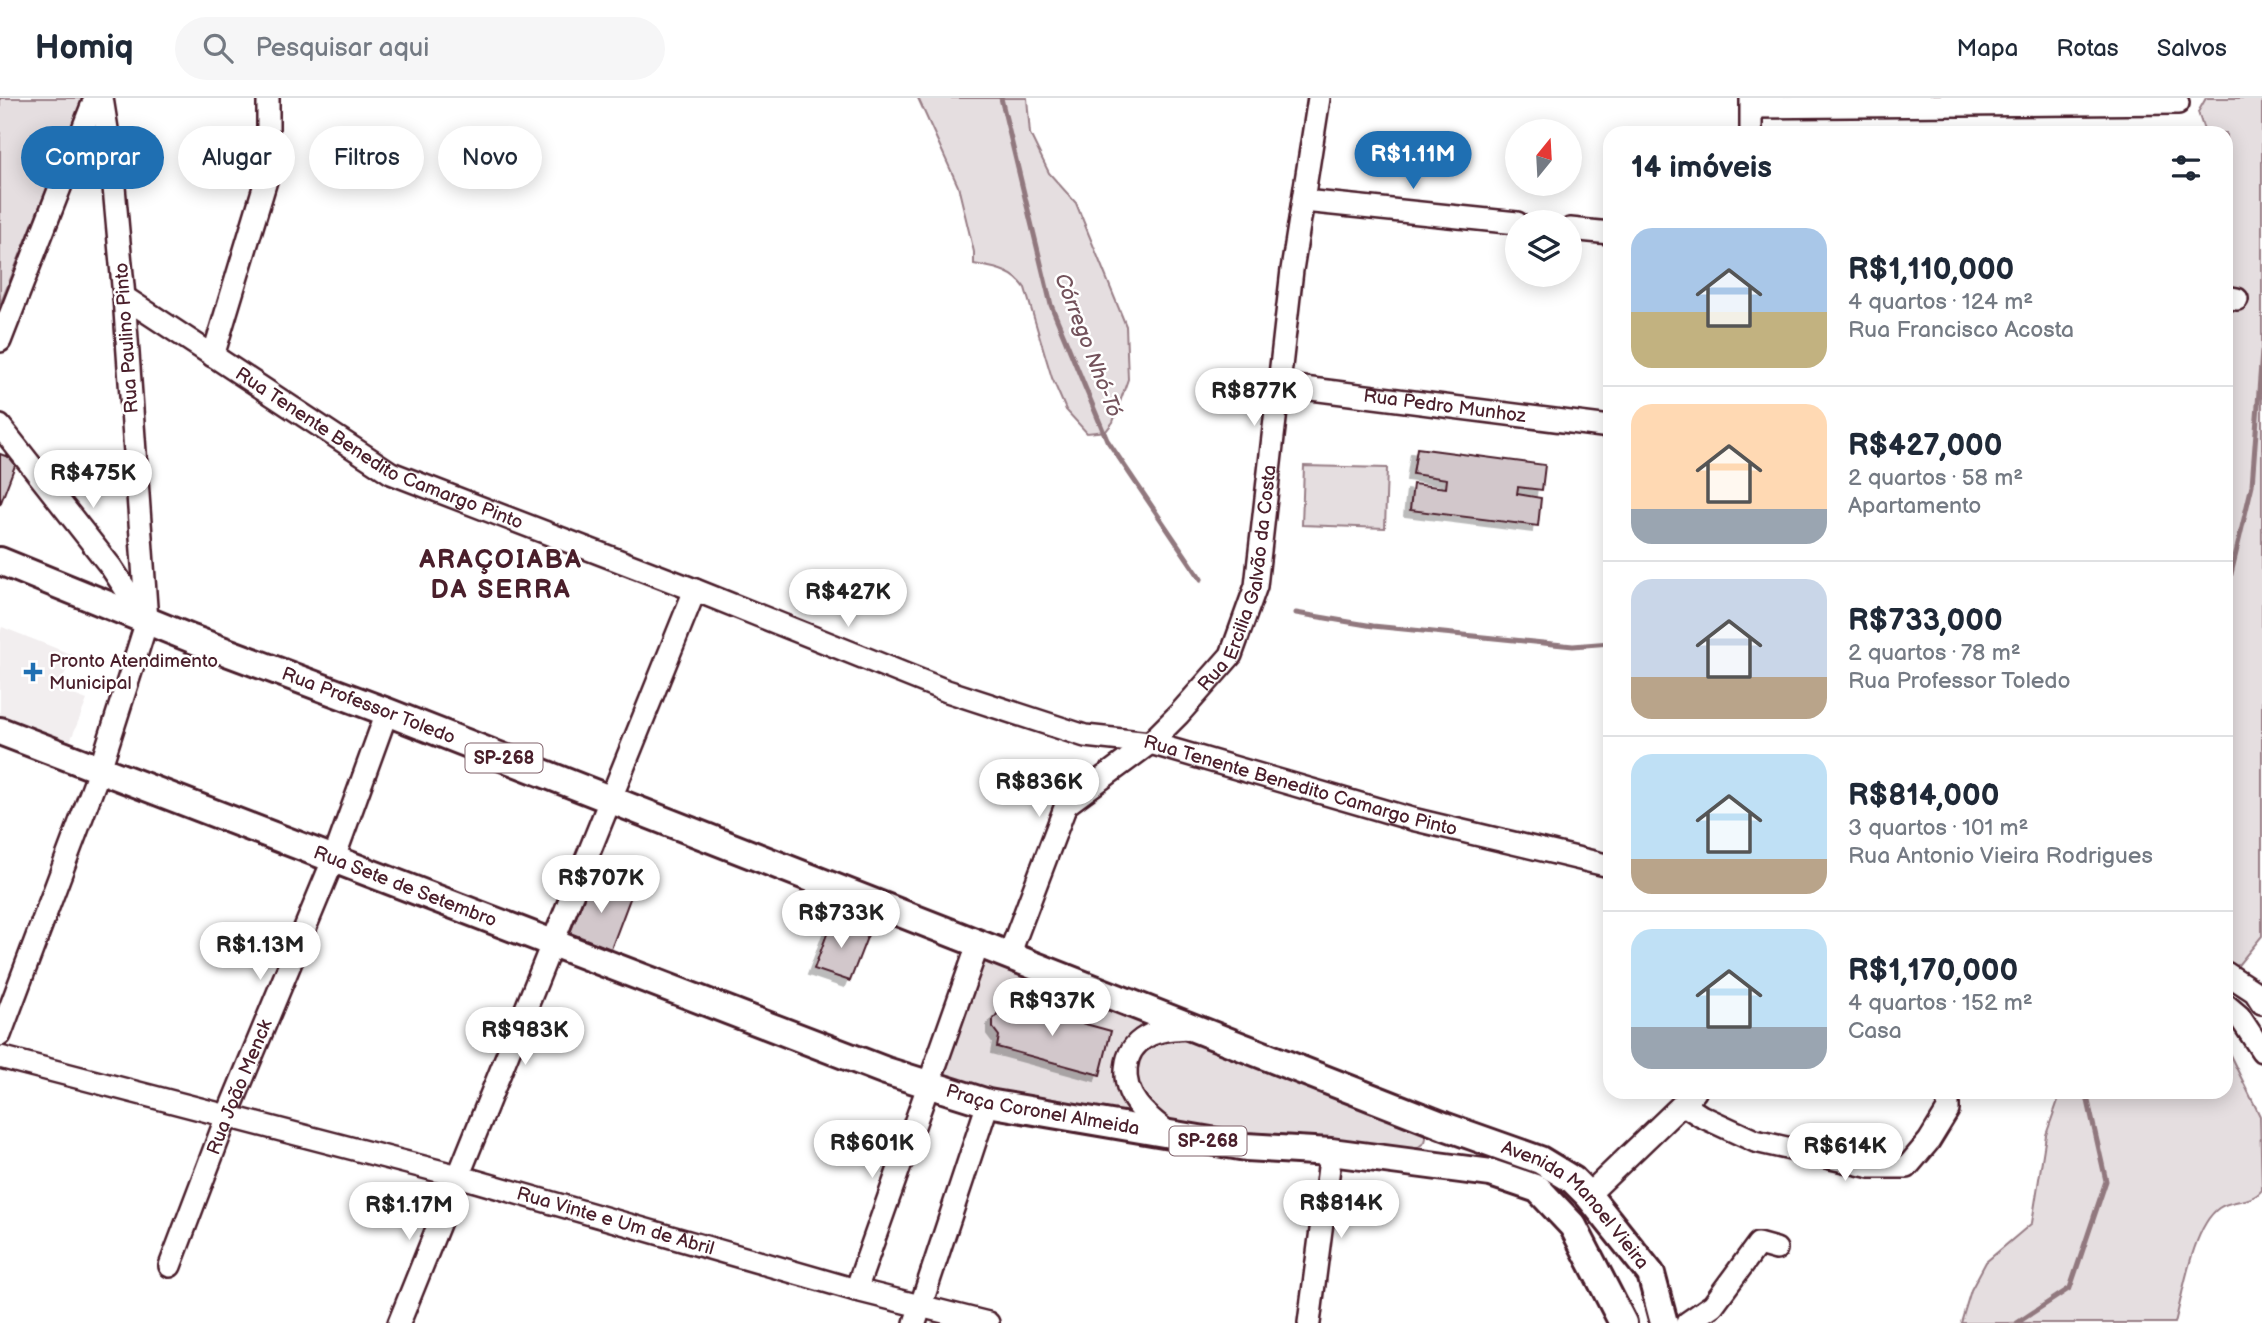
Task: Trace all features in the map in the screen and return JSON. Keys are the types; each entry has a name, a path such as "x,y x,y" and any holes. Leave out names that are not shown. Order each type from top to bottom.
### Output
{"main road":[{"name":"Rua Professor Toledo","path":"0,561 147,621 387,712 1009,956"},
{"name":"Rua Sete de Setembro","path":"0,731 877,1068 928,1085"},
{"name":"SP-268","path":"1009,956 1195,1028"},
{"name":"Avenida Manoel Vieira","path":"1195,1028 1444,1126 1540,1160 1573,1181 1588,1195 1651,1275 1662,1321"},
{"name":"Praça Coronel Almeida","path":"928,1085 988,1103 1246,1147 1331,1152 1491,1173"},
{"name":"Avenida Manoel Vieira","path":"1491,1173 1538,1189 1573,1226 1623,1323"}],"street":[{"path":"0,341 96,98"},
{"name":"Rua Paulino Pinto","path":"102,98 111,154 124,297 147,621"},
{"path":"214,356 268,174 268,98"},
{"name":"Rua Ercilia Galvão da Costa","path":"1009,956 1066,805 1150,743 1231,655 1256,586 1292,270 1319,98"},
{"path":"1751,126 1752,103 2178,103"},
{"path":"1304,201 1505,222"},
{"path":"1582,230 1603,232"},
{"name":"Rua Tenente Benedito Camargo Pinto","path":"124,297 391,473 947,691 1085,736 1150,743 1412,819 1603,864"},
{"name":"Rua Pedro Munhoz","path":"1280,385 1603,426"},
{"path":"0,426 111,567 147,621 100,769 0,1035"},
{"path":"399,1323 695,590"},
{"name":"Rua João Menck","path":"170,1266 227,1116 334,858 387,712"},
{"path":"856,1290 979,943"},
{"path":"2233,977 2260,992 2233,1010 2262,1051"},
{"path":"1171,1135 1137,1104 1128,1089 1125,1072 1129,1056 1147,1036 1161,1031 1195,1028"},
{"name":"Rua Vinte e Um de Abril","path":"0,1057 458,1176 856,1290 917,1315 988,1323"},
{"path":"1588,1195 1688,1099"},
{"path":"1690,1099 1701,1116 1755,1141 1871,1167 1907,1167 1929,1141 1948,1110 1948,1099"},
{"path":"917,1315 988,1103"},
{"path":"1309,1323 1331,1152"},
{"path":"1687,1323 1713,1306 1758,1244 1776,1249"}],"shaded area":[{"path":"0,98 83,98 72,126 21,126 21,189 47,189 0,305"},
{"path":"918,98 1027,98 1030,134 1049,173 1076,203 1126,326 1128,379 1113,422 1106,431 1087,433 1066,410 1052,378 1025,288 1009,274 974,264 974,252 958,186"},
{"path":"2206,98 2262,98 2262,936 2233,971 2233,126 2203,126 2198,112"},
{"path":"1304,466 1387,468 1385,528 1302,525"},
{"name":"Pronto Atendimento Municipal","path":"2,627 73,655 58,689 87,700 69,744 0,717"},
{"path":"982,948 1428,1130 1425,1142 1412,1152 1317,1147 933,1082"},
{"path":"2233,1061 2260,1116 2262,1190 2252,1197 2219,1208 2202,1229 2190,1261 2175,1323 1961,1323 1971,1290 1986,1262 2032,1223 2046,1135 2059,1099 2233,1099"}],"building":[{"path":"1417,448 1545,465 1542,490 1518,487 1517,494 1541,498 1538,526 1410,510 1413,484 1446,488 1447,479 1413,474"},
{"path":"0,454 17,460 0,505"},
{"path":"591,880 631,896 611,949 570,933"},
{"path":"833,918 869,932 850,981 814,969"},
{"path":"1009,1003 1111,1031 1100,1075 997,1047 999,1036 993,1028 993,1019 999,1012 1007,1011"}],"waterway":[{"name":"Córrego Nhó-Tó","path":"1001,98 1051,305 1107,440 1201,579"},
{"path":"2233,565 2252,485 2262,351"},
{"name":"Córrego Nhó-Tó","path":"1296,613 1373,626 1573,646 1603,644"},
{"path":"2017,1323 2070,1288 2106,1181 2088,1099"}],"place":[{"name":"Pronto Atendimento Municipal","path":"33,672"}],"district":[{"name":"ARAÇOIABA DA SERRA","path":"501,575"}]}
